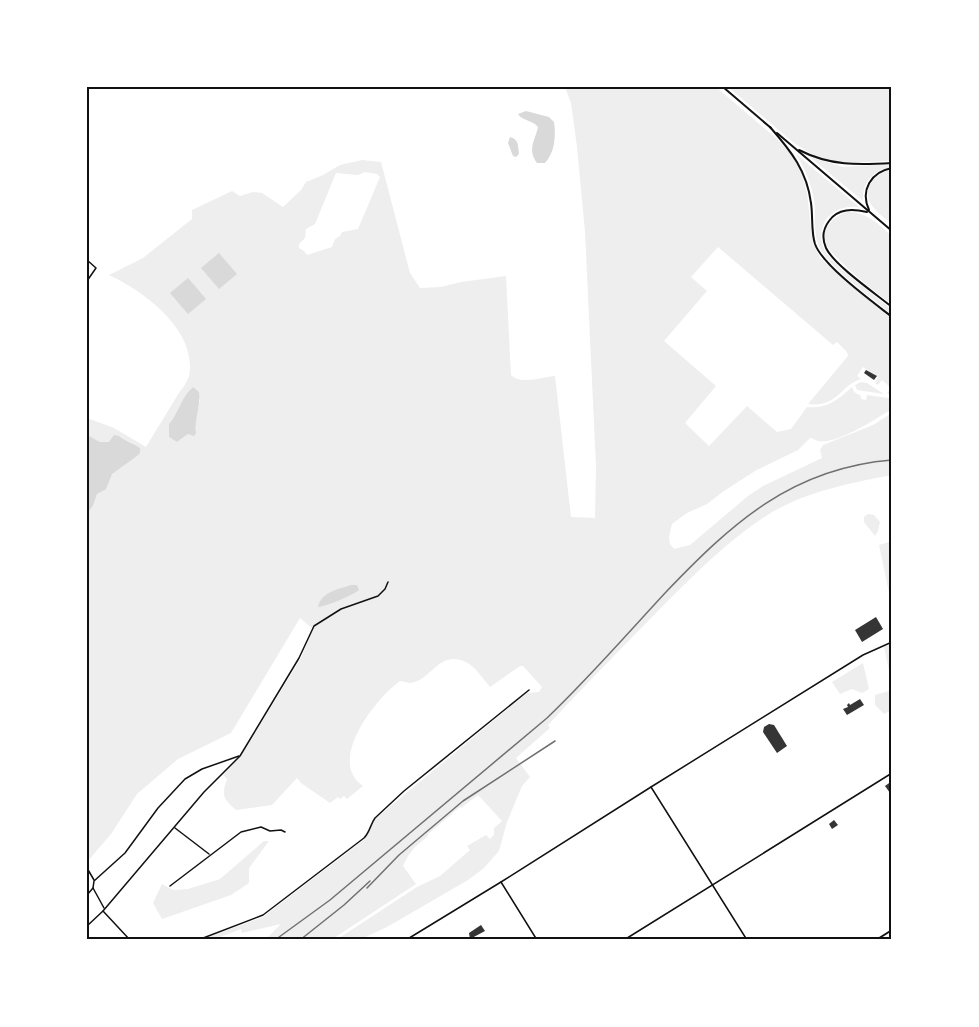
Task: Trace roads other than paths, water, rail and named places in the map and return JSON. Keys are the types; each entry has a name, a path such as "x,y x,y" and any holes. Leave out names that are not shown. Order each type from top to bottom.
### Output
{"main road":[{"path":"723,87 892,231"},
{"path":"771,128 794,155 806,178 812,206 815,244 823,258 892,317"},
{"path":"792,146 816,158 842,164 855,166 892,163"},
{"path":"870,212 865,200 868,184 881,172 892,168"},
{"path":"870,212 852,209 836,214 824,230 824,244 837,261 892,307"},
{"path":"876,940 892,930"}],"street":[{"path":"87,260 96,268 87,281"},
{"path":"87,926 204,792 240,756 299,658 314,626 340,609 378,596 385,590 388,582"},
{"path":"406,940 863,656 892,642"},
{"path":"198,940 272,909 364,838 375,818 404,791 529,690"},
{"path":"94,881 125,853 158,808 185,779 202,769 240,756"},
{"path":"624,940 892,773"},
{"path":"651,787 747,940"},
{"path":"175,827 210,855"},
{"path":"170,886 235,836 251,828 264,827 270,831 285,832"},
{"path":"87,868 93,875 94,881 93,888 87,895"},
{"path":"501,882 537,940"},
{"path":"93,888 104,909 130,940"}],"railway":[{"path":"275,940 330,900 547,718 593,672 666,592 715,543 740,522 766,503 824,474 856,465 892,460"},
{"path":"367,888 399,855 463,801 555,741"},
{"path":"300,940 370,881"}]}
